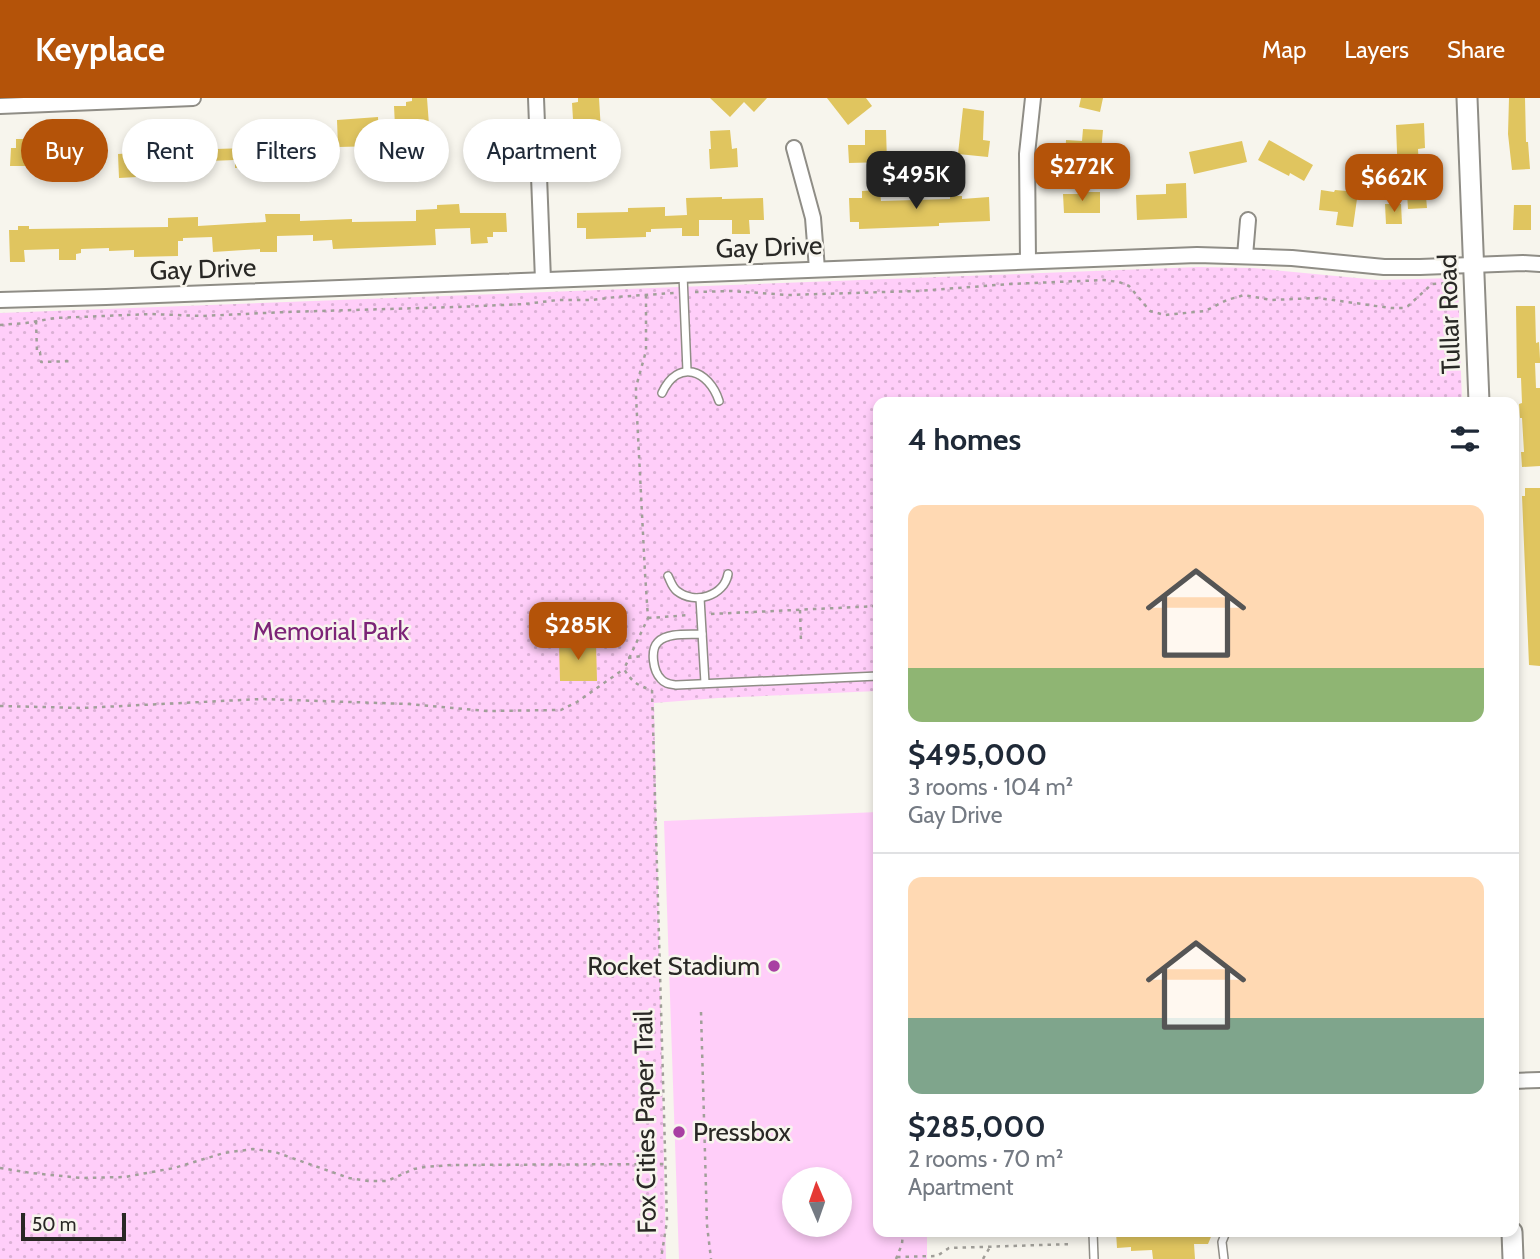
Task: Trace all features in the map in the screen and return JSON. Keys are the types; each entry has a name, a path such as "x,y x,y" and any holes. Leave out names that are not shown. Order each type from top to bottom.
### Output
{"main road":[{"name":"Tullar Road","path":"1467,98 1479,397"},
{"path":"1512,1237 1513,1259"}],"street":[{"path":"0,106 193,98"},
{"path":"536,98 543,280"},
{"path":"1028,261 1027,154 1033,98"},
{"path":"794,148 813,218 817,269"},
{"path":"1245,256 1248,220"},
{"name":"Gay Drive","path":"0,300 1198,255 1292,258 1374,266 1523,262 1540,264"},
{"path":"1519,1081 1540,1080"}],"lane":[{"path":"683,275 687,371"},
{"path":"662,393 668,382 687,371 708,380 719,401"},
{"path":"668,576 679,593 700,598 720,590 728,574"},
{"path":"700,598 705,683"},
{"path":"702,634 665,638 658,642 654,655 659,678 676,685 873,676"},
{"path":"1093,1237 1094,1259"},
{"path":"1224,1237 1224,1259"}],"path":[{"path":"0,325 55,318 150,314 202,316 525,304 733,290 788,295 1104,281 1129,286 1150,311 1165,315 1205,311 1244,295 1271,300 1318,298 1403,308 1414,302 1433,284 1449,283"},
{"path":"0,706 82,708 261,699 409,704 487,711 561,710 577,702 624,669 648,618 636,397 636,387 646,351 646,295"},
{"path":"36,321 37,352 40,352 41,362 73,361"},
{"path":"648,618 873,606"},
{"path":"800,610 801,642"},
{"path":"628,658 654,655"},
{"name":"Fox Cities Paper Trail","path":"624,669 631,680 652,690 667,1221 661,1259"},
{"path":"701,1012 707,1225 711,1259"},
{"path":"0,1168 71,1177 125,1177 174,1168 224,1153 253,1149 275,1152 349,1178 368,1181 387,1181 414,1169 451,1165 665,1164"},
{"path":"902,1237 897,1258 937,1256 949,1248 1073,1244"},
{"path":"983,1259 990,1247"},
{"path":"937,1256 941,1259"}],"green space":[{"name":"Memorial Park","path":"1198,267 1253,268 1378,280 1454,278 1458,285 1462,397 873,397 873,691 654,703 666,1259 0,1259 0,313"},
{"name":"Rocket Stadium","path":"873,812 873,1237 927,1237 927,1259 679,1259 664,821"}],"building":[{"path":"412,98 427,98 429,119 395,119 394,106 406,106 406,102 412,101"},
{"path":"578,98 599,98 600,119 573,119 572,103 578,102"},
{"path":"710,98 767,98 754,112 744,102 730,117"},
{"path":"827,98 866,98 872,106 848,125"},
{"path":"1081,98 1103,98 1100,112 1079,107"},
{"path":"1509,98 1525,98 1530,169 1512,170 1508,134"},
{"path":"963,108 984,111 983,140 990,141 988,157 958,154"},
{"path":"378,117 354,119 354,147 340,147 340,120"},
{"path":"1424,123 1425,148 1418,149 1420,186 1425,185 1427,208 1408,209 1406,178 1398,179 1396,125"},
{"path":"1083,129 1103,130 1100,163 1065,161 1066,140 1082,141"},
{"path":"730,130 732,149 737,148 738,167 710,169 710,131"},
{"path":"865,130 886,130 887,162 849,163 848,145 865,145"},
{"path":"16,139 21,139 21,166 10,166 11,148 16,148"},
{"path":"1269,140 1313,165 1304,181 1258,160"},
{"path":"1242,141 1247,162 1194,174 1189,152"},
{"path":"232,148 232,160 218,161 218,149"},
{"path":"118,154 122,154 122,178 119,178"},
{"path":"1186,183 1187,218 1137,220 1136,195 1166,194 1166,184"},
{"path":"880,190 881,201 950,199 950,196 962,196 962,199 989,197 990,221 859,229 859,222 850,222 849,198 862,198 862,191"},
{"path":"1321,190 1358,192 1353,227 1336,225 1338,212 1319,210"},
{"path":"1100,192 1100,213 1064,213 1063,194"},
{"path":"686,198 763,198 764,220 749,220 750,234 732,234 732,220 699,220 699,236 682,236 682,228 651,229 651,232 646,232 646,237 586,239 586,228 577,228 577,213 628,212 628,208 665,207 665,216 687,215"},
{"path":"459,204 460,213 506,213 507,232 493,232 493,237 487,237 488,243 471,244 470,228 435,229 436,245 333,249 332,240 313,241 313,235 277,236 277,252 260,252 260,249 213,252 212,237 183,238 183,241 178,241 178,256 134,257 134,250 109,251 109,248 81,249 81,253 76,254 76,260 59,260 59,249 24,250 25,262 10,262 9,230 18,230 18,226 29,226 29,229 168,227 168,218 198,217 198,226 266,222 265,214 300,214 300,221 416,221 416,210"},
{"path":"1385,204 1401,204 1402,224 1386,224"},
{"path":"1514,205 1531,205 1531,230 1513,230"},
{"path":"1516,306 1535,306 1536,343 1539,342 1540,359 1540,363 1535,363 1536,388 1540,388 1540,466 1522,467 1521,452 1524,452 1519,404 1522,403 1521,378 1517,378"},
{"path":"1525,488 1540,488 1540,666 1529,665 1522,496 1525,496"},
{"path":"596,643 597,681 560,681 559,644"},
{"path":"1116,1237 1211,1237 1208,1244 1194,1244 1195,1259 1153,1259 1152,1250 1131,1251 1131,1247 1117,1248"}],"place":[{"name":"Rocket Stadium","path":"774,966"},
{"name":"Pressbox","path":"679,1132"}]}
